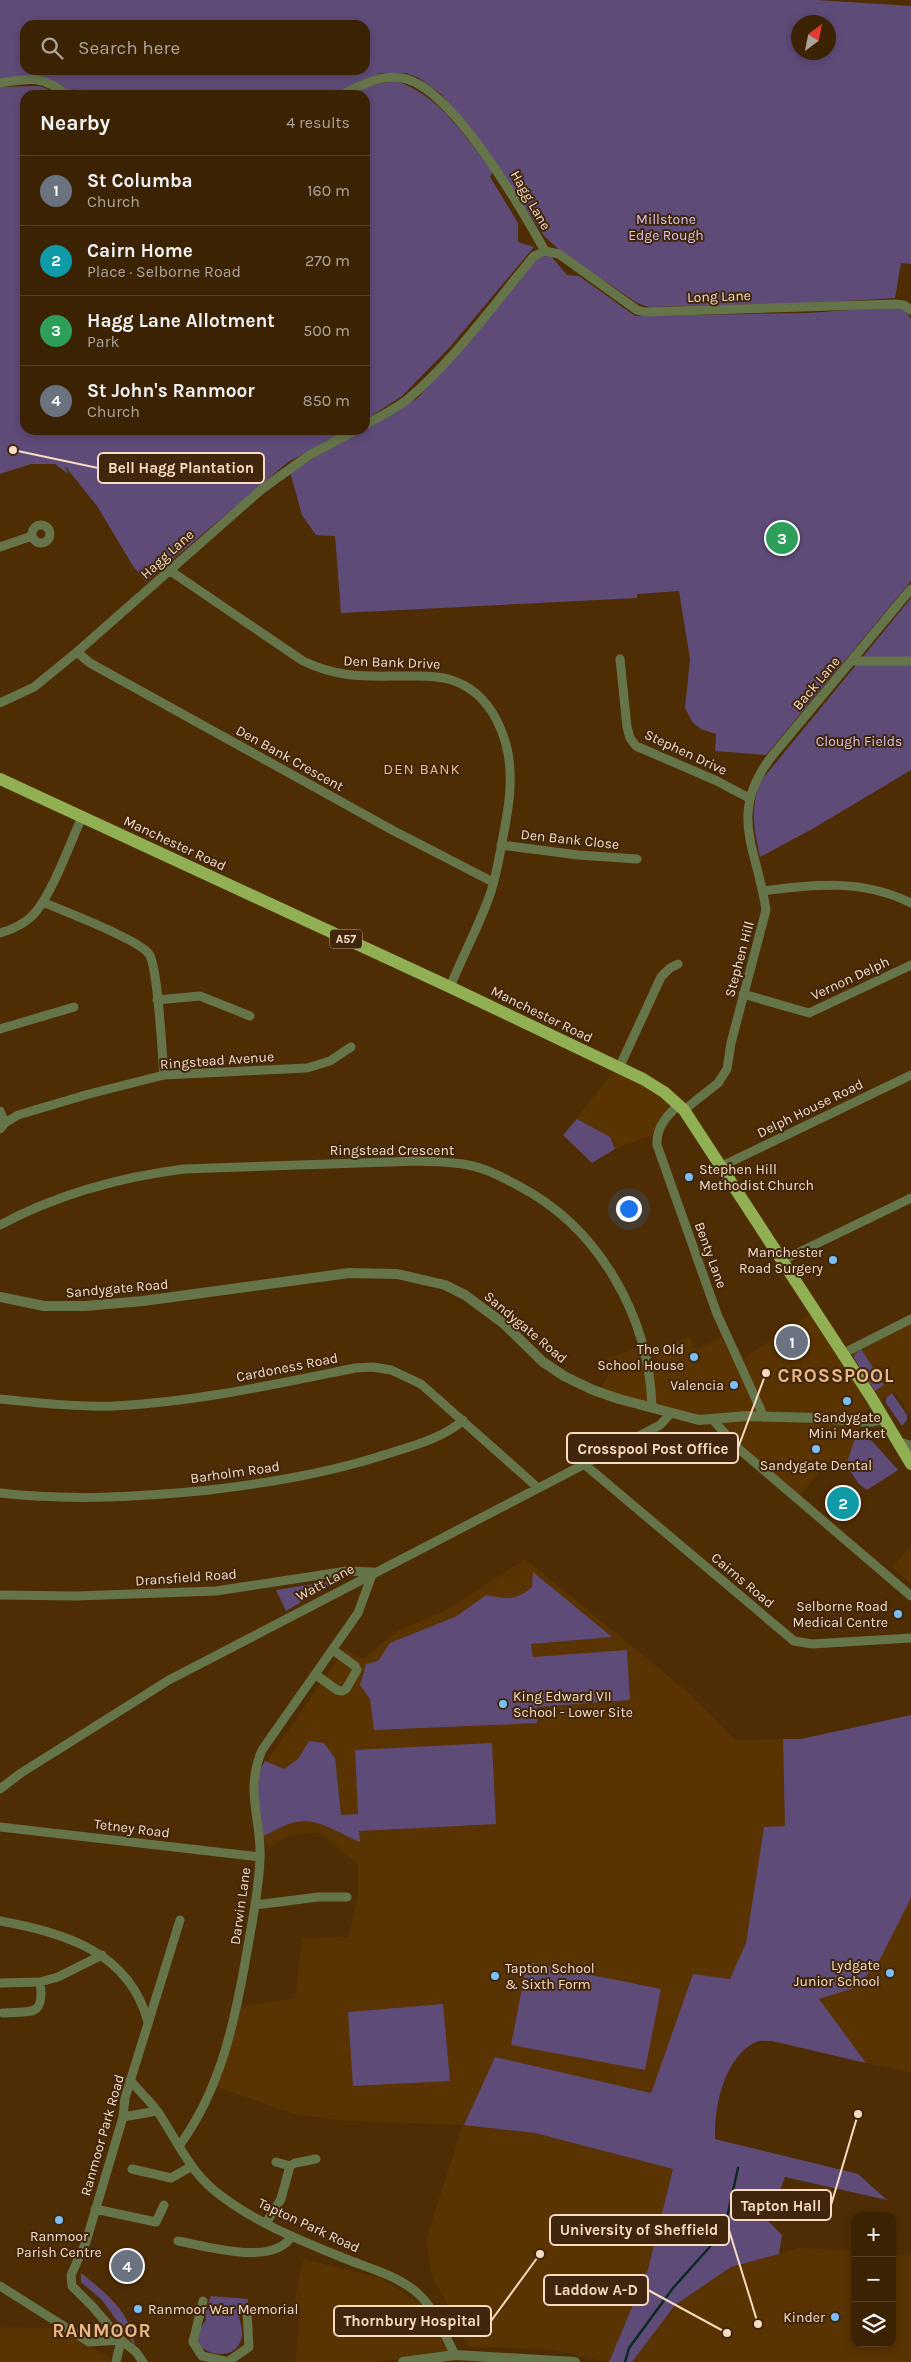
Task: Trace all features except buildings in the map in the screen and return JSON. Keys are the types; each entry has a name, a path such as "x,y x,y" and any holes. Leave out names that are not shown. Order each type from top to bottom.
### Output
{"main road":[{"name":"Manchester Road","path":"0,779 450,987 619,1068 664,1092 681,1107 910,1461"}],"street":[{"name":"Hagg Lane","path":"352,90 384,77 403,78 425,88 461,125 499,173 545,251 534,256 456,350 415,392 406,400 370,422"},
{"path":"0,82 39,78 60,90"},
{"name":"Long Lane","path":"545,251 559,254 637,310 645,312 895,304 904,305 911,310"},
{"name":"Hagg Lane","path":"0,703 34,688 262,489 308,456 347,435"},
{"path":"0,547 32,536"},
{"name":"Den Bank Drive","path":"169,570 303,661 321,670 358,677 435,676 464,685 478,694 489,706 498,722 509,762 510,784 501,845 488,899 450,987"},
{"name":"Back Lane","path":"749,798 755,780 764,767 911,589"},
{"name":"Den Bank Crescent","path":"77,652 90,663 275,766 493,882"},
{"name":"Stephen Drive","path":"620,659 627,727 630,738 636,746 717,781 749,798"},
{"path":"852,661 911,661"},
{"name":"Stephen Hill","path":"681,1107 718,1083 724,1075 743,994 766,910 763,891 749,841 747,816 749,798"},
{"path":"2,933 18,926 31,917 43,902 82,817"},
{"name":"Den Bank Close","path":"501,845 578,856 637,859"},
{"path":"763,891 809,884 832,884 861,887 911,903"},
{"path":"43,902 143,947 153,961 164,1075"},
{"path":"619,1068 661,977 670,968 678,964"},
{"name":"Vernon Delph","path":"743,994 808,1013 911,964"},
{"path":"157,1000 200,996 250,1016"},
{"path":"0,1029 74,1007"},
{"name":"Ringstead Avenue","path":"2,1126 18,1115 164,1075 307,1068 330,1061 351,1047"},
{"name":"Delph House Road","path":"720,1167 911,1075"},
{"name":"Benty Lane","path":"681,1107 662,1123 656,1138 657,1145 717,1314 764,1417"},
{"path":"0,1111 2,1126"},
{"name":"Ringstead Crescent","path":"0,1225 35,1209 88,1190 148,1174 184,1169 419,1162 446,1162 470,1165 515,1183 559,1211 577,1228 603,1259 622,1288 643,1346 651,1384 652,1407"},
{"path":"780,1260 911,1198"},
{"name":"Sandygate Road","path":"0,1297 44,1306 84,1306 143,1301 349,1272 396,1274 445,1285 465,1295 503,1323 543,1362 564,1376 592,1390 700,1420 747,1416 819,1418 869,1422 884,1419"},
{"path":"842,1354 911,1319"},
{"name":"Cardoness Road","path":"0,1399 80,1406 115,1406 249,1390 373,1366 391,1370 421,1384 537,1487"},
{"name":"Watt Lane","path":"0,1790 9,1781 162,1684 373,1572 660,1425 671,1413"},
{"name":"Barholm Road","path":"0,1493 34,1497 156,1496 266,1483 349,1466 417,1445 455,1427 463,1420"},
{"path":"713,1420 739,1449 911,1596"},
{"path":"898,1442 911,1446"},
{"name":"Cairns Road","path":"584,1464 794,1641 812,1644 911,1638"},
{"name":"Dransfield Road","path":"0,1595 76,1596 216,1590 354,1570 373,1572"},
{"name":"Darwin Lane","path":"178,2146 195,2122 222,2061 238,2005 255,1905 260,1857 253,1792 255,1767 262,1750 316,1676 358,1613 373,1572"},
{"path":"316,1676 337,1690 342,1691 346,1689 357,1670 355,1666 333,1650"},
{"name":"Tetney Road","path":"0,1827 260,1857"},
{"path":"255,1905 318,1898 347,1897"},
{"name":"Ranmoor Park Road","path":"120,2340 93,2307 72,2286 70,2282 71,2275 86,2242 122,2117 124,2098 180,1920"},
{"path":"0,1921 51,1932 78,1941 102,1955 119,1970 130,1984 145,2011 148,2022"},
{"path":"0,1983 40,1982 58,1977 102,1955"},
{"path":"3,2013 34,2011 39,2008 42,2000 40,1982"},
{"name":"Tapton Park Road","path":"130,2080 156,2110 192,2166 217,2193 266,2223 292,2236 399,2280 415,2291 435,2318 455,2355"},
{"path":"122,2117 156,2110"},
{"path":"266,2223 281,2199 290,2166 295,2163 316,2159"},
{"path":"276,2162 290,2166"},
{"path":"132,2169 171,2178 192,2166"},
{"path":"95,2209 156,2222 164,2205"},
{"path":"178,2241 246,2253 280,2248 292,2236"},
{"path":"0,2286 89,2342 120,2340 136,2352 143,2362"},
{"path":"203,2301 193,2342 202,2356 229,2362 248,2347 247,2312"},
{"path":"116,2362 120,2340"},
{"path":"403,2362 455,2355 574,2362"}],"shaded area":[{"path":"617,1067 679,1104 657,1133 609,1151 592,1163 563,1135"},
{"path":"814,1311 842,1354 911,1319 911,1416 894,1391 866,1411 846,1465 834,1461 829,1462 797,1498 713,1420 598,1392 614,1365 608,1360 609,1357 643,1346 649,1372 659,1371 654,1348 690,1337 696,1350 721,1337 735,1364"},
{"path":"911,1546 911,1584 892,1567"},
{"path":"525,1559 689,1693 735,1740 801,1739 911,1715 911,2072 866,2063 818,1999 857,1987 880,1959 730,1979 693,1975 651,2093 495,2058 464,2125 535,2133 673,2169 648,2269 609,2362 553,2350 468,2346 431,2273 426,2239 463,2125 346,2121 294,2114 215,2086 238,2007 295,1998 302,1938 348,1937 358,1895 358,1864 320,1833 289,1835 269,1848 263,1836 257,1775 345,1649 363,1659 399,1630 446,1610"},
{"path":"799,2248 851,2251 851,2347 896,2347 896,2254 911,2255 911,2362 632,2362 675,2305 731,2267"},
{"path":"303,2259 381,2278 422,2306 449,2351 376,2362 295,2362 301,2308 295,2299"},
{"path":"0,2327 55,2328 111,2358 110,2362 0,2362"}],"green space":[{"name":"Millstone Edge Rough","path":"0,0 817,0 911,6 911,264 901,263 895,298 809,303 649,307 637,303 562,252 545,237 477,137 441,94 419,78 406,73 381,73 344,90 67,90 53,81 30,76 0,79"},
{"path":"396,81 426,96 439,107 461,131 493,172 490,177 518,223 518,242 534,247 449,348 402,396 370,417 370,90 360,90 368,86"},
{"path":"40,86 49,90 20,90 20,435 339,435 288,462 146,582 133,566 97,506 65,466 68,474 55,464 31,464 0,474 0,87"},
{"path":"550,255 567,275 579,276 635,316 807,313 900,308 906,311 911,319 911,581 766,755 715,751 716,734 701,729 693,723 685,708 690,659 679,591 637,594 637,598 341,613 335,536 316,535 302,515 290,472 354,435 370,435 370,426 418,398 536,259"},
{"name":"Clough Fields","path":"911,598 911,770 814,828 760,857 754,811 760,782"},
{"path":"577,1119 610,1137 615,1149 592,1163 563,1135"},
{"path":"861,1349 884,1385 875,1391 854,1358 855,1354"},
{"path":"892,1393 907,1415 907,1420 902,1426 886,1403 886,1398"},
{"path":"857,1433 872,1441 898,1470 867,1490 859,1484 846,1465"},
{"path":"533,1572 612,1637 531,1644 533,1657 627,1650 630,1700 537,1707 537,1723 374,1730 370,1699 360,1685 366,1664 378,1661 390,1643 457,1616 486,1595 511,1598 521,1595 532,1587"},
{"path":"333,1581 334,1583 286,1611 276,1590"},
{"path":"911,1715 911,1898 880,1959 857,1987 819,1999 866,2063 772,2041 756,2042 745,2049 729,2071 719,2098 715,2126 715,2139 858,2174 887,2200 785,2177 768,2221 782,2235 779,2254 731,2267 675,2305 632,2362 609,2362 648,2269 673,2169 535,2133 464,2125 495,2057 651,2093 693,1974 730,1979 746,1943 764,1827 785,1826 783,1739 801,1739"},
{"path":"309,1741 324,1743 335,1758 341,1815 358,1814 355,1750 492,1743 496,1824 359,1831 360,1842 321,1824 305,1821 287,1824 263,1836 259,1816 257,1775 265,1761 284,1769 298,1759"},
{"path":"527,1962 661,1989 645,2070 511,2045"},
{"path":"443,2004 450,2081 353,2086 348,2012"},
{"path":"81,2273 108,2296 123,2313 133,2334 135,2346 102,2300 81,2282"},
{"path":"211,2296 248,2299 247,2306 239,2305 238,2308 242,2336 239,2344 229,2353 216,2354 197,2344 199,2330 206,2320 205,2311"}],"waterway":[{"path":"625,2362 629,2348 673,2288 724,2231 738,2168"}],"place":[{"name":"Bell Hagg Plantation","path":"13,450"},
{"name":"Hagg Lane Allotment","path":"782,538"},
{"name":"Stephen Hill Methodist Church","path":"689,1177"},
{"name":"Manchester Road Surgery","path":"833,1260"},
{"name":"St Columba","path":"792,1342"},
{"name":"The Old School House","path":"694,1357"},
{"name":"Crosspool Post Office","path":"766,1373"},
{"name":"Valencia","path":"734,1385"},
{"name":"Sandygate Mini Market","path":"847,1401"},
{"name":"Sandygate Dental","path":"816,1449"},
{"name":"Cairn Home","path":"843,1503"},
{"name":"Selborne Road Medical Centre","path":"898,1614"},
{"name":"King Edward VII School - Lower Site","path":"503,1704"},
{"name":"Lydgate Junior School","path":"890,1973"},
{"name":"Tapton School & Sixth Form","path":"495,1976"},
{"name":"Tapton Hall","path":"858,2114"},
{"name":"Ranmoor Parish Centre","path":"59,2220"},
{"name":"Thornbury Hospital","path":"540,2254"},
{"name":"St John's Ranmoor","path":"127,2266"},
{"name":"Ranmoor War Memorial","path":"138,2309"},
{"name":"Kinder","path":"835,2317"},
{"name":"University of Sheffield","path":"758,2324"},
{"name":"Laddow A-D","path":"727,2333"}],"district":[{"name":"DEN BANK","path":"422,769"},
{"name":"CROSSPOOL","path":"836,1375"},
{"name":"RANMOOR","path":"102,2330"}]}
